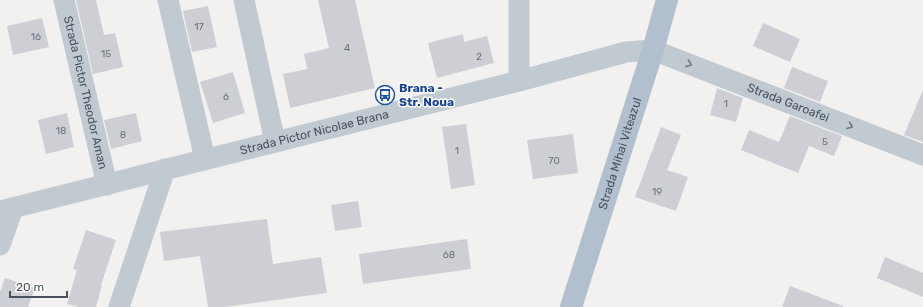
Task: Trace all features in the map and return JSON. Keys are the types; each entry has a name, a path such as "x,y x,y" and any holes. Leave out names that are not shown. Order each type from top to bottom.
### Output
{"main road":[{"name":"Strada Mihai Viteazul","path":"571,307 653,50 667,0"}],"street":[{"name":"Strada Pictor Theodor Aman","path":"64,0 107,184"},
{"path":"168,0 205,159"},
{"path":"244,0 275,142"},
{"path":"519,0 519,81"},
{"name":"Strada Pictor Nicolae Brana","path":"6,210 519,81 626,52 653,50"},
{"name":"Strada Garoafei","path":"653,50 923,155"},
{"path":"119,307 165,169"},
{"path":"0,245 6,210"}],"building":[{"path":"76,0 96,0 104,35 115,33 123,67 93,74"},
{"path":"318,0 355,0 375,88 290,108 283,74 307,69 304,54 329,48"},
{"path":"208,6 217,47 192,52 183,11"},
{"path":"42,18 49,47 13,55 7,26"},
{"path":"763,23 800,39 790,62 753,46"},
{"path":"463,34 464,42 487,36 494,63 437,78 428,43"},
{"path":"792,67 828,81 820,102 784,88"},
{"path":"233,72 245,113 213,123 200,82"},
{"path":"717,88 743,98 736,122 710,115"},
{"path":"923,90 923,142 904,135"},
{"path":"67,113 74,147 46,154 38,120"},
{"path":"136,113 142,141 111,149 104,120"},
{"path":"790,116 842,136 834,156 809,146 798,173 741,150 749,130 779,142"},
{"path":"466,124 475,185 451,189 442,127"},
{"path":"661,127 681,135 667,170 688,177 676,211 635,197"},
{"path":"573,134 578,173 533,179 527,140"},
{"path":"358,201 362,227 335,231 331,205"},
{"path":"267,219 273,264 321,257 327,293 224,307 208,307 200,256 164,261 160,232"},
{"path":"86,230 116,240 101,285 96,307 79,307 67,304 77,270 73,269"},
{"path":"467,239 471,269 363,284 359,254"},
{"path":"885,257 923,273 923,297 877,278"},
{"path":"5,278 35,288 28,307 0,307 0,292"},
{"path":"790,286 843,306 843,307 782,307"}],"place":[{"name":"Brana - Str. Noua","path":"385,95"}]}
